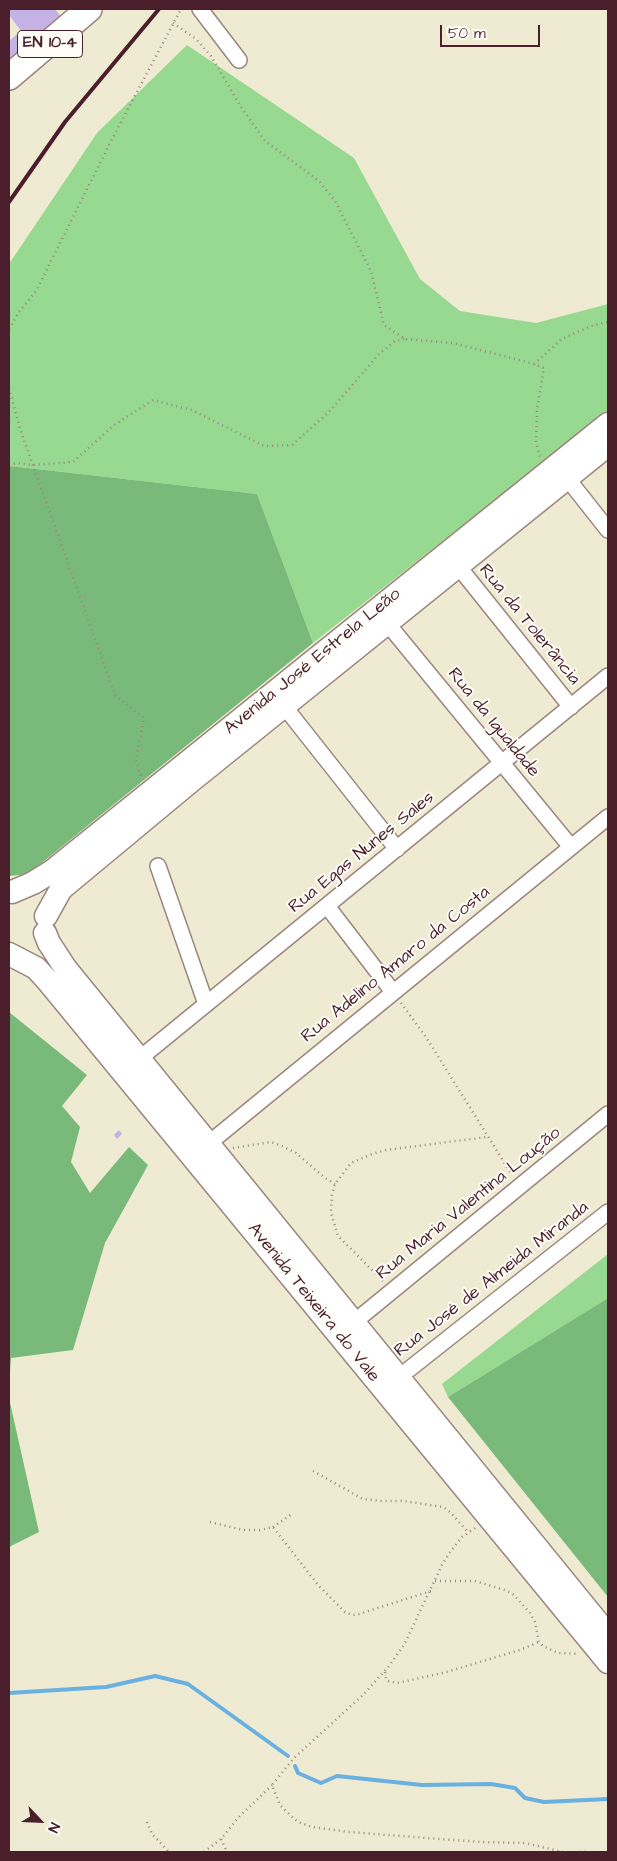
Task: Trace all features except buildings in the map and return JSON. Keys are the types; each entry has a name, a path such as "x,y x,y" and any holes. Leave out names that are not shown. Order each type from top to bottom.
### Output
{"main road":[{"name":"EN 10-4","path":"9,77 89,9"}],"street":[{"path":"202,9 239,60"},
{"name":"Avenida José Estrela Leão","path":"10,892 33,883 51,872 608,424"},
{"name":"Avenida José Estrela Leão","path":"61,889 284,706 608,445"},
{"path":"567,478 608,530"},
{"name":"Rua da Tolerância","path":"458,566 571,707"},
{"name":"Rua da Igualdade","path":"387,623 570,847"},
{"name":"Rua Egas Nunes Sales","path":"139,1059 608,676"},
{"path":"284,706 397,849"},
{"name":"Rua Adelino Amaro da Costa","path":"210,1147 393,992 608,817"},
{"path":"158,866 206,1004"},
{"name":"Avenida Teixeira do Vale","path":"9,953 26,952 34,948 41,941 61,889"},
{"name":"Avenida Teixeira do Vale","path":"10,892 30,895 37,900 46,924 49,943 66,970 398,1378 605,1649"},
{"path":"327,906 393,992"},
{"name":"Avenida Teixeira do Vale","path":"9,953 36,968 47,980 491,1519 605,1649"},
{"name":"Rua Maria Valentina Loução","path":"353,1322 608,1114"},
{"name":"Rua José de Almeida Miranda","path":"398,1378 608,1212"}],"path":[{"path":"9,329 19,312 36,291 110,141 181,9"},
{"path":"173,23 196,39 211,56 241,107 265,141 320,181 335,201 372,271 384,325 405,338"},
{"path":"534,364 562,339 591,326 608,322"},
{"path":"9,465 17,463 33,466 72,462 114,425 153,400 192,410 264,446 292,445 329,412 379,354 395,341 405,338 453,344 544,368 536,409 536,442 544,475"},
{"path":"9,388 20,429 115,695 144,718 136,760 147,795"},
{"path":"393,992 426,1037 519,1186"},
{"path":"392,1291 338,1236 331,1213 335,1184 351,1163 372,1154 386,1150 487,1137"},
{"path":"210,1147 271,1142 296,1153 325,1178 335,1184"},
{"path":"313,1471 363,1499 382,1502 404,1501 443,1507 468,1532"},
{"path":"210,1522 243,1530 260,1530 273,1527 292,1514"},
{"path":"204,1852 221,1838 238,1818 272,1785 294,1758 364,1694 385,1671 404,1645 450,1552 468,1532 491,1519"},
{"path":"273,1527 318,1585 339,1606 352,1615 430,1591"},
{"path":"435,1581 475,1581 505,1590 514,1596 530,1613 543,1646 558,1653 581,1654 605,1649"},
{"path":"385,1671 388,1681 397,1683 443,1673 520,1650 540,1642"},
{"path":"272,1785 280,1805 288,1814 298,1822 312,1827 349,1832 480,1842 525,1843 563,1852"},
{"path":"147,1822 152,1834 169,1852"},
{"path":"221,1838 227,1852"},
{"path":"579,1852 587,1852"}],"green space":[{"path":"187,45 354,158 420,279 460,311 536,323 608,304 608,411 313,643 257,494 10,466 9,463 9,264 97,133"},
{"path":"9,463 10,466 257,494 313,643 28,874 9,876"},
{"path":"9,1012 87,1075 62,1106 80,1127 71,1162 90,1193 129,1147 148,1165 105,1243 73,1350 11,1358 9,1384"},
{"path":"608,1254 608,1298 448,1397 442,1384"},
{"path":"608,1298 608,1597 448,1397"},
{"path":"9,1398 39,1532 9,1547"}],"waterway":[{"path":"9,1693 106,1687 155,1676 188,1684 288,1756"},
{"path":"295,1766 298,1773 321,1783 337,1776 422,1785 491,1784 515,1788 525,1798 544,1802 608,1799"}],"railway":[{"path":"9,202 65,122 159,9"}]}
